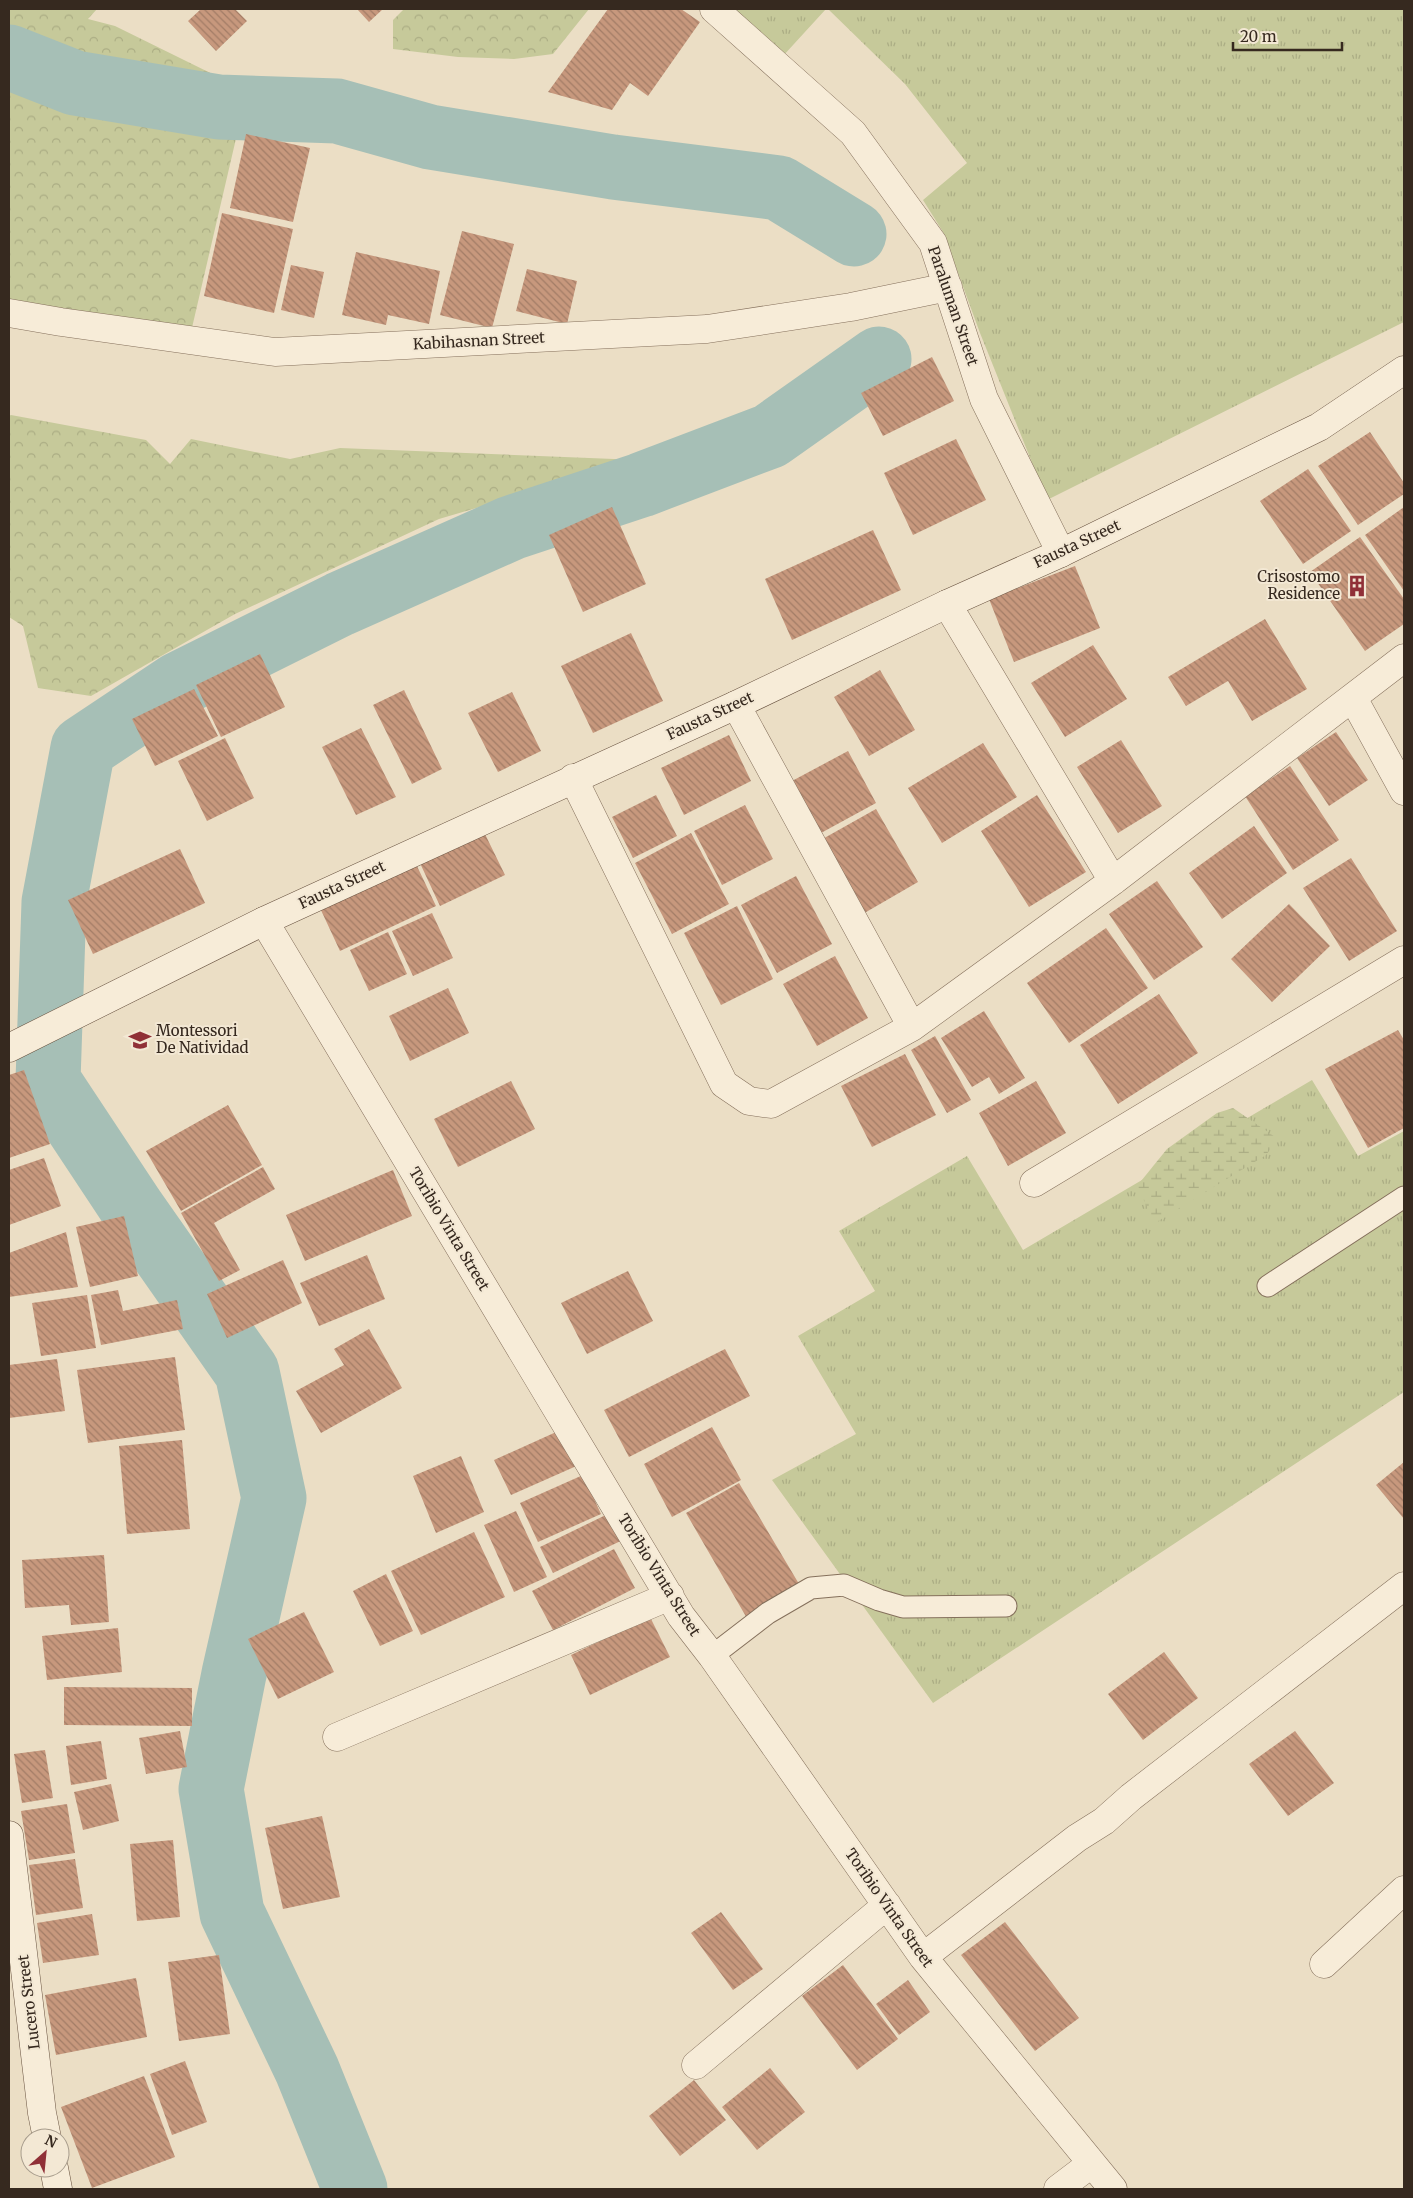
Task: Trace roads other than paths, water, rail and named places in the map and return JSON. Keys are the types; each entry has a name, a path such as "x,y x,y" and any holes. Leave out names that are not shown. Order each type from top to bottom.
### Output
{"street":[{"name":"Paraluman Street","path":"714,9 853,133 933,243 984,399 1061,553"},
{"name":"Kabihasnan Street","path":"9,313 275,352 707,328 852,306 948,287"},
{"name":"Fausta Street","path":"9,1048 264,921 1061,553 1318,427 1404,370"},
{"path":"947,604 1113,881"},
{"path":"573,778 724,1084 748,1101 771,1104 912,1027 1113,881 1404,658"},
{"path":"1353,698 1404,791"},
{"path":"736,704 912,1027"},
{"name":"Toribio Vinta Street","path":"264,921 681,1616 712,1656 923,1957 1113,2189"},
{"path":"1034,1183 1404,960"},
{"path":"923,1957 1077,1838 1104,1822 1131,1797 1404,1586"},
{"path":"337,1737 670,1596"},
{"name":"Lucero Street","path":"9,1835 45,2128"},
{"path":"1324,1964 1404,1890"},
{"path":"696,2065 887,1906"},
{"path":"1058,2189 1091,2164"}],"lane":[{"path":"1268,1286 1404,1197"},
{"path":"712,1656 768,1613 811,1588 844,1585 879,1600 903,1607 1006,1606"}],"waterway":[{"path":"9,57 75,83 219,107 337,111 430,137 613,167 779,188 854,234"},
{"path":"355,2189 307,2070 232,1913 211,1789 234,1674 274,1498 247,1372 132,1208 48,1081 54,902 83,748 179,684 340,604 511,528 641,485 770,436 879,359"}],"place":[{"name":"Crisostomo Residence","path":"1357,586"},
{"name":"Montessori De Natividad","path":"140,1040"}]}
